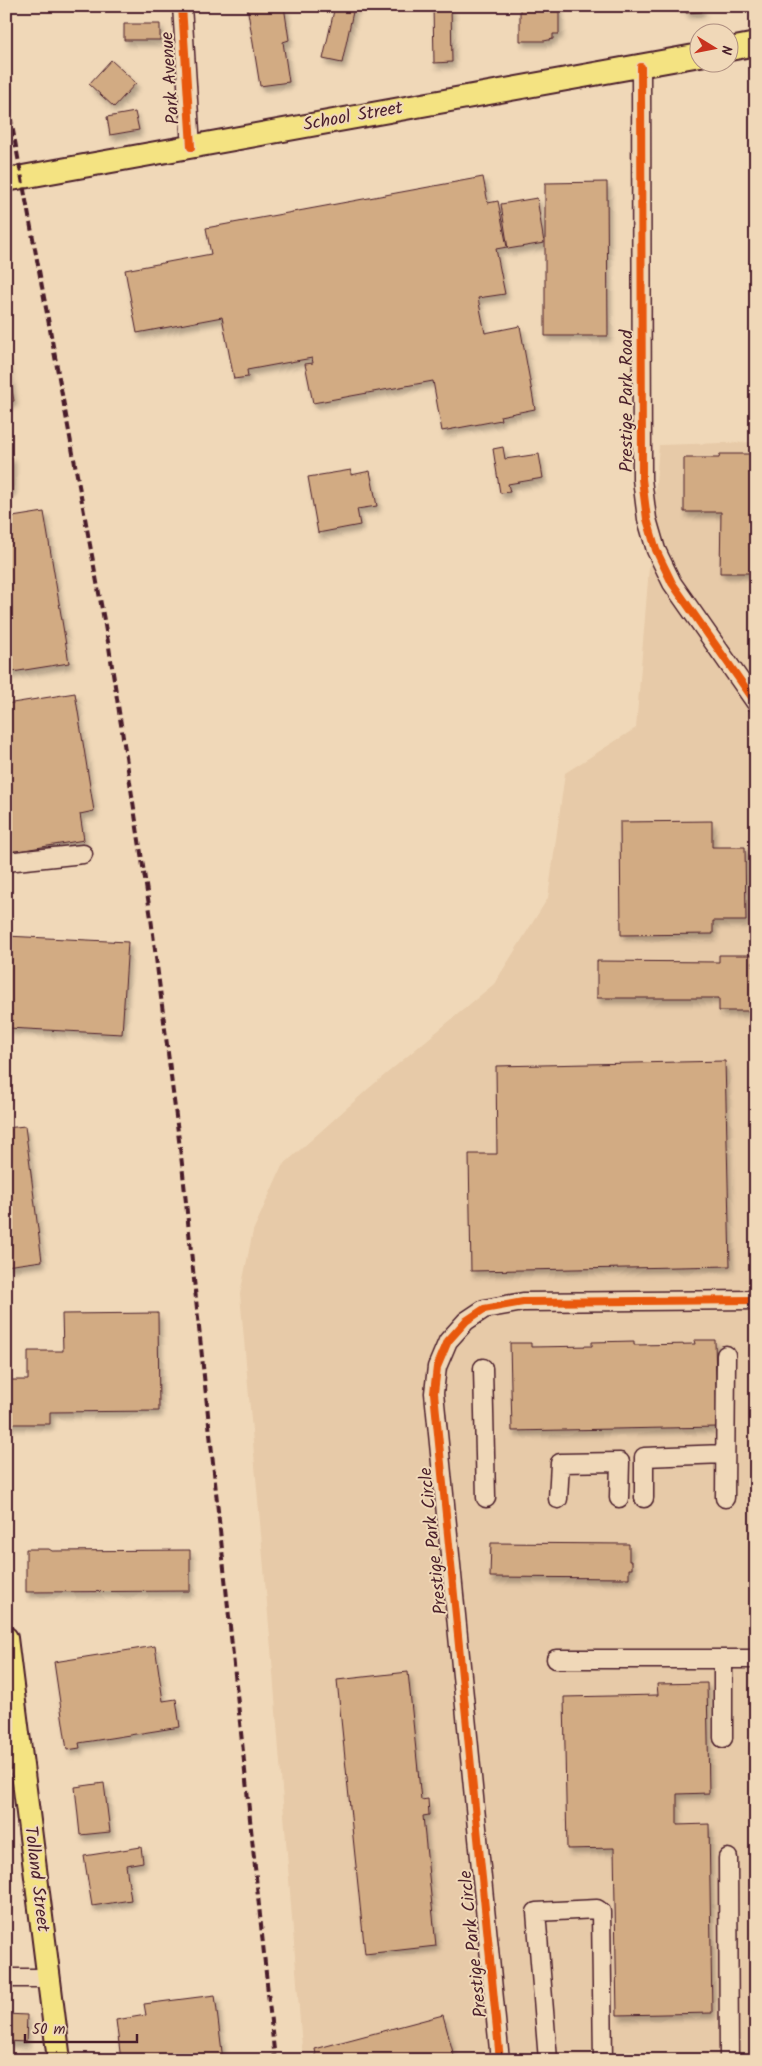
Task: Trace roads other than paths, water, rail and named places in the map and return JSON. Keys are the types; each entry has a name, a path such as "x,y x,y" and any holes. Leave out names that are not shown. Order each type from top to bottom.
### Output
{"main road":[{"path":"740,47 756,44"},
{"name":"School Street","path":"6,180 690,57"},
{"name":"Tolland Street","path":"6,1638 59,2060"}],"street":[{"name":"Park Avenue","path":"182,6 191,147"},
{"name":"Prestige Park Road","path":"641,67 642,470 647,519 656,550 672,583 756,703"},
{"path":"6,862 83,854"},
{"name":"Prestige Park Circle","path":"500,2060 434,1393 436,1367 448,1341 466,1321 484,1309 524,1302 756,1300"},
{"path":"725,1498 726,1355"},
{"path":"483,1368 486,1498"},
{"path":"644,1498 644,1456 725,1454"},
{"path":"558,1499 560,1462 620,1462 619,1498"},
{"path":"556,1659 756,1659"},
{"path":"723,1660 724,1738"},
{"path":"728,1858 729,2060"},
{"path":"548,2060 536,1912 597,1910 601,1912 603,2060"},
{"path":"6,1978 48,1978"}],"railway":[{"path":"6,93 109,647 151,918 182,1164 275,2060"}]}
